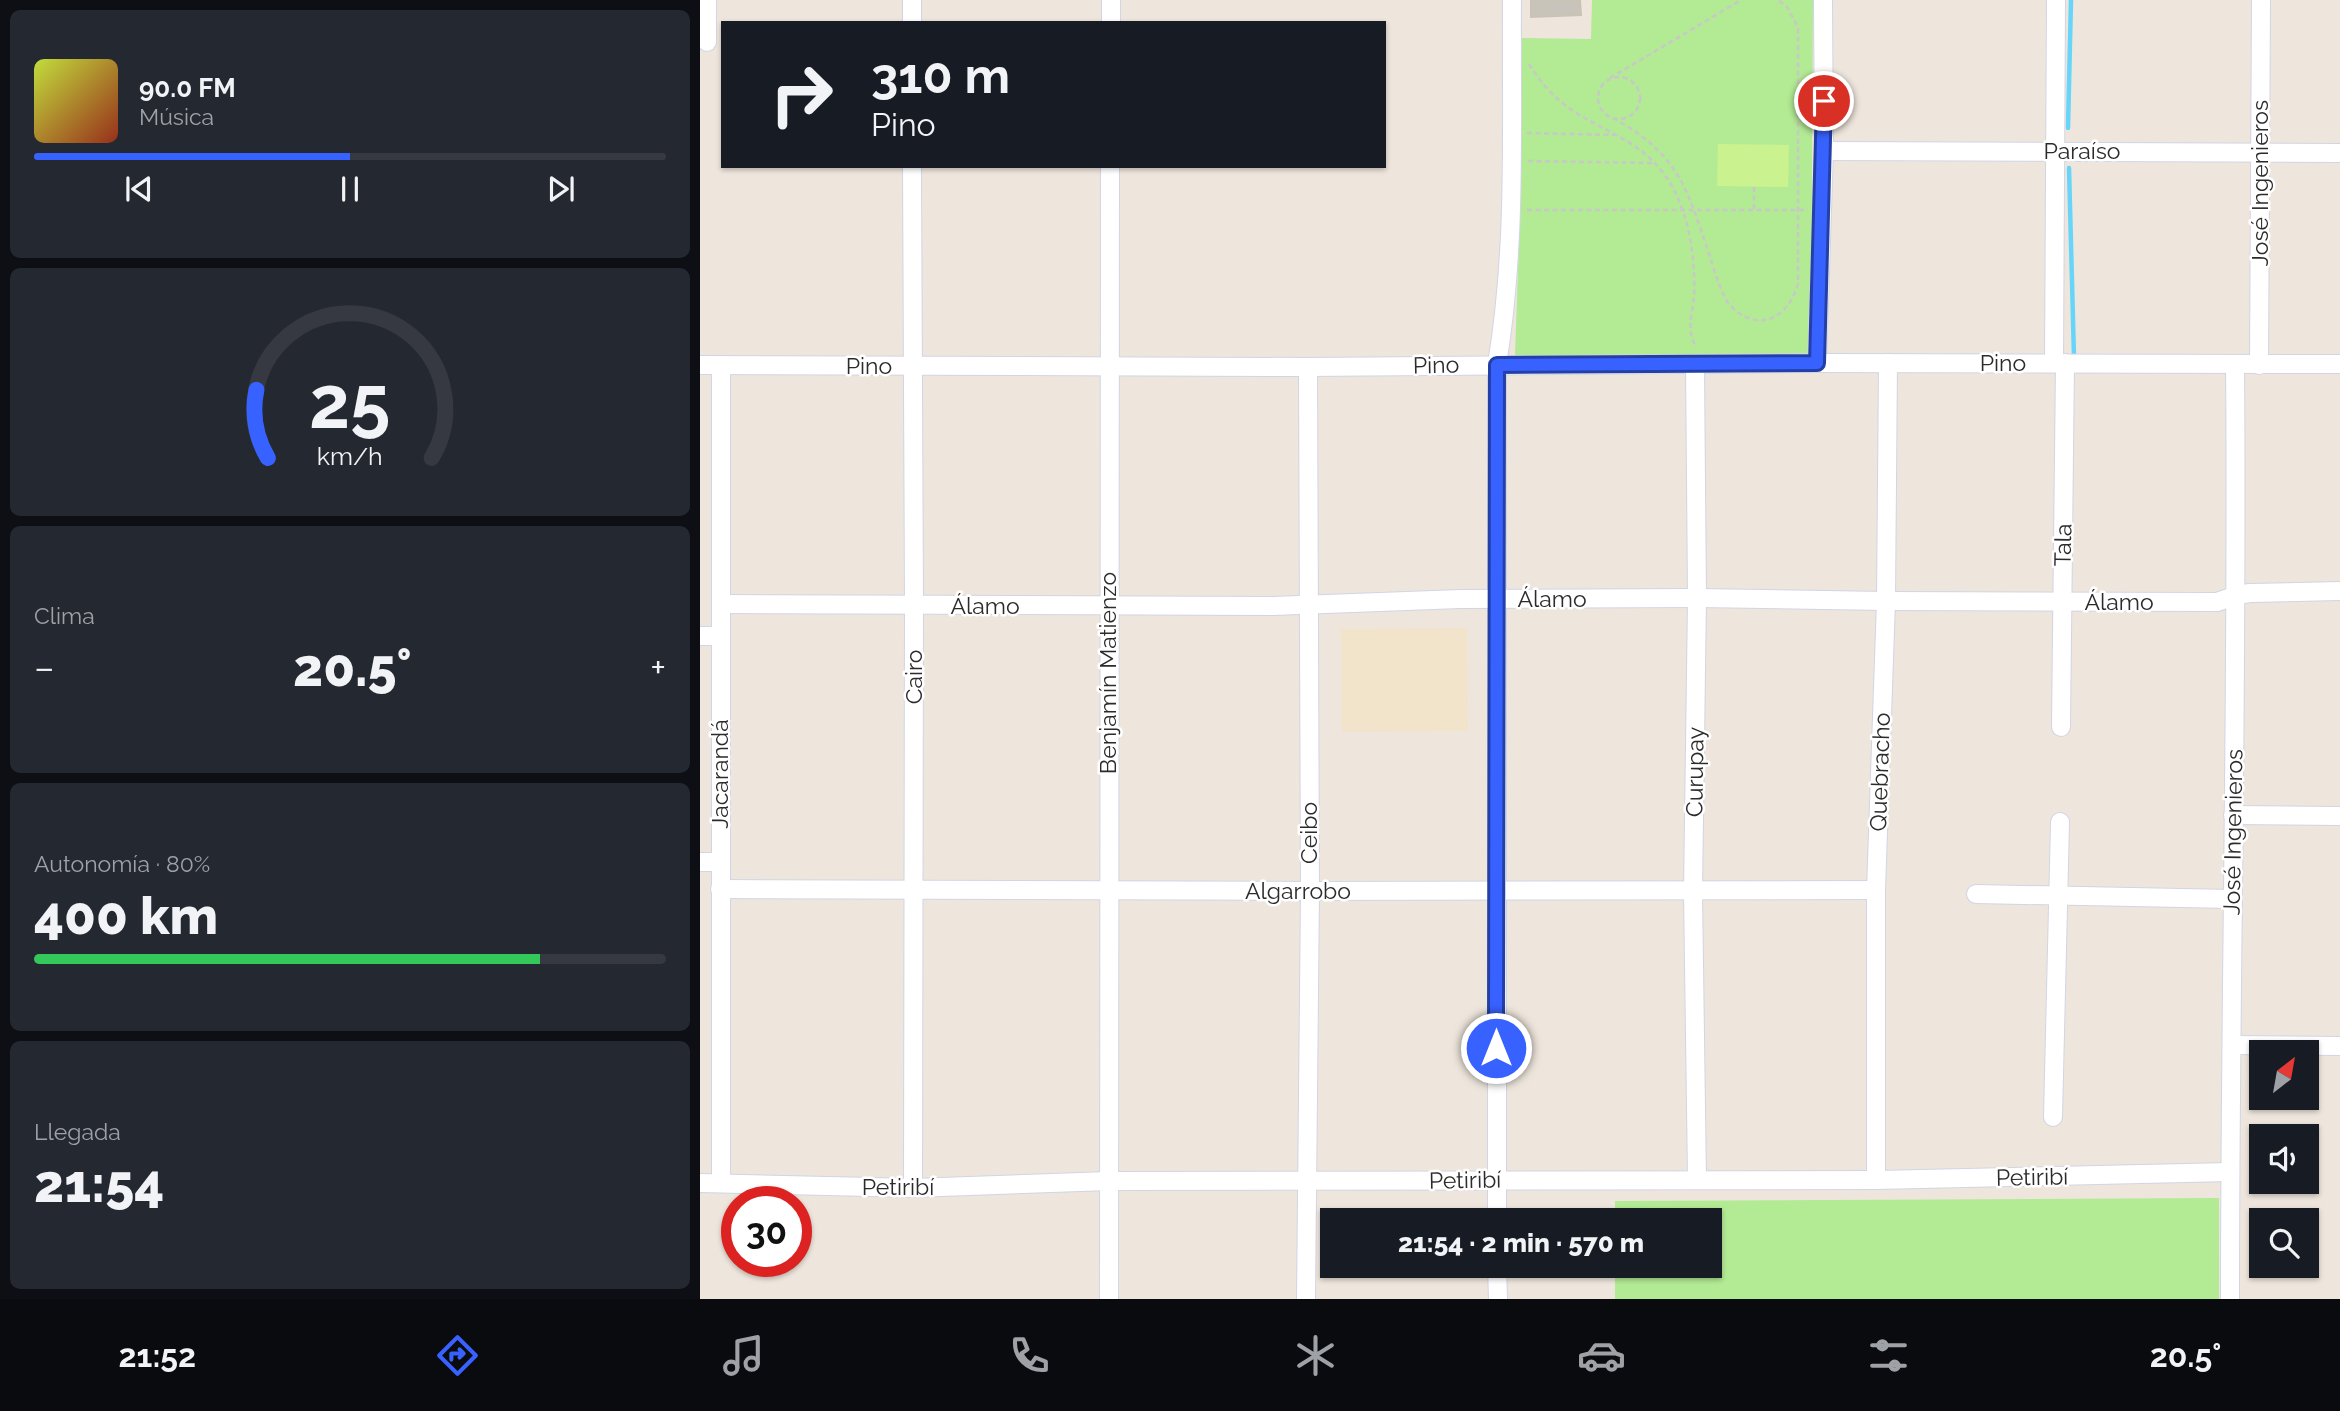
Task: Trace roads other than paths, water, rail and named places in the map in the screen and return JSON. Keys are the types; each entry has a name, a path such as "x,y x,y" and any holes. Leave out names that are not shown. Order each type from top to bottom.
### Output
{"street":[{"path":"707,0 707,42"},
{"path":"912,0 912,21"},
{"path":"1111,0 1111,21"},
{"path":"1497,1208 1497,365 1505,315 1510,211 1512,0"},
{"path":"1817,363 1824,151 1823,0"},
{"name":"Tala","path":"2056,0 2061,727"},
{"name":"José Ingenieros","path":"2259,365 2261,0"},
{"name":"Paraíso","path":"1824,151 2340,153"},
{"name":"Cairo","path":"912,168 913,1188"},
{"name":"Benjamín Matienzo","path":"1109,1299 1110,168"},
{"name":"Pino","path":"700,365 1308,367 1817,363 2340,364"},
{"name":"Quebracho","path":"1876,1180 1876,890 1886,601 1888,363"},
{"name":"Curupay","path":"1697,1180 1693,891 1700,364"},
{"name":"Jacarandá","path":"720,1183 721,365"},
{"name":"José Ingenieros","path":"2230,1299 2237,595 2235,365"},
{"name":"Ceibo","path":"1306,1299 1310,891 1308,367"},
{"name":"Álamo","path":"721,604 1108,607 1697,598 2217,602 2237,595 2340,591"},
{"path":"700,636 720,636"},
{"path":"2233,816 2340,816"},
{"path":"2053,1117 2060,822"},
{"path":"700,862 720,862"},
{"name":"Algarrobo","path":"720,889 1876,890"},
{"path":"1976,894 2232,898"},
{"path":"2232,1045 2340,1046"},
{"name":"Petiribí","path":"700,1182 913,1188 1109,1181 1876,1180 2230,1172"},
{"path":"1497,1278 1498,1299"}],"waterway":[{"path":"2068,128 2071,0"},
{"path":"2069,168 2074,357"}]}
